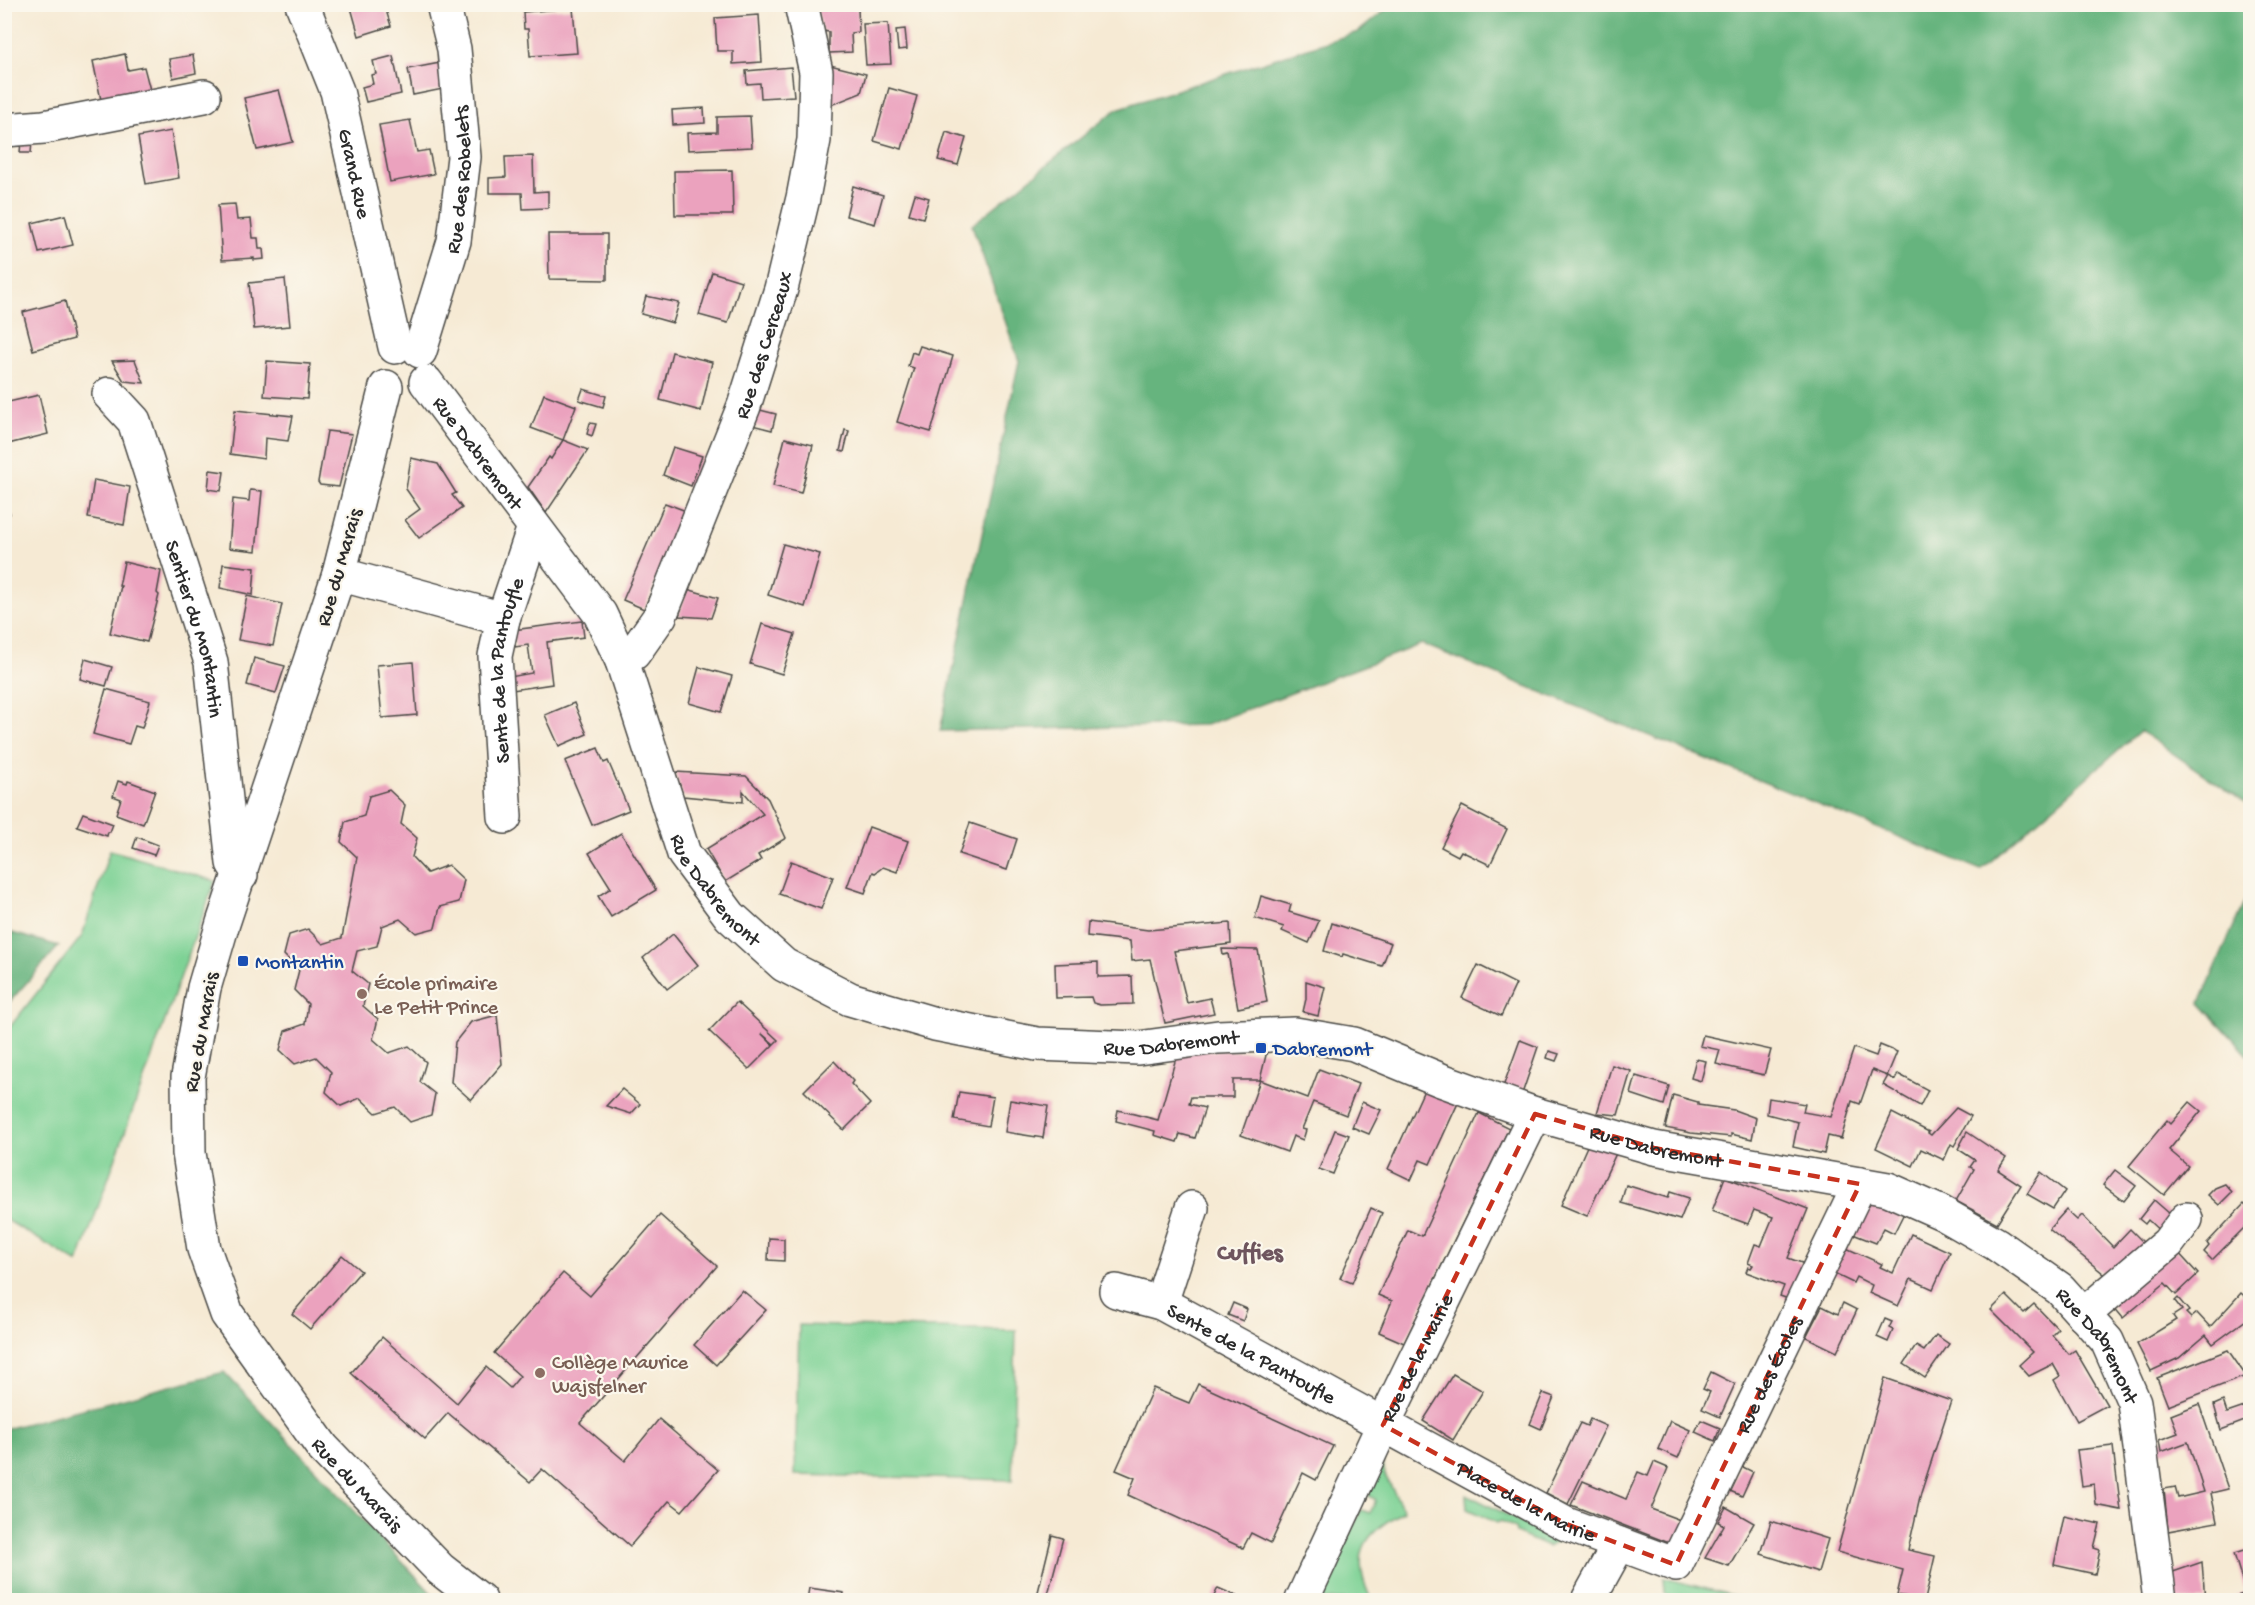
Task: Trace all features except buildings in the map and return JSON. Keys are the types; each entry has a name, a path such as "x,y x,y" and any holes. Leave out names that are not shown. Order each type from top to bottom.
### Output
{"street":[{"name":"Grand Rue","path":"302,4 337,92 408,349"},
{"name":"Rue des Robelets","path":"408,349 453,241 464,157 454,49 443,4"},
{"name":"Rue des Cerceaux","path":"622,661 634,653 660,616 744,406 781,289 803,198 814,140 816,72 801,4"},
{"path":"4,130 44,127 204,96"},
{"path":"408,349 426,357 429,365 426,382 412,394 394,393 382,381 380,365 383,357 408,349"},
{"name":"Rue Dabremont","path":"426,382 600,614 622,661 684,854 730,916 784,965 850,999 935,1024 1037,1044 1138,1048 1218,1037 1295,1034 1354,1044 1442,1080 1535,1114 1654,1148 1888,1189 1910,1198 1942,1213 1996,1244 2060,1289 2107,1341 2134,1402 2160,1600"},
{"name":"Rue du Marais","path":"386,387 339,574 204,988 188,1077 189,1153 204,1249 227,1314 323,1448 440,1569 480,1600"},
{"name":"Sentier du Montantin","path":"109,394 134,421 211,662 233,863 241,874"},
{"name":"Sente de la Pantoufle","path":"505,817 495,656 503,619 534,527"},
{"path":"339,574 503,619"},
{"name":"Rue de la Mairie","path":"1302,1600 1383,1425 1535,1114"},
{"name":"Rue des Écoles","path":"1676,1565 1860,1184"},
{"path":"1161,1303 1192,1208"},
{"path":"2083,1315 2168,1243 2186,1219"},
{"name":"Sente de la Pantoufle","path":"1116,1291 1161,1303 1383,1425"},
{"name":"Place de la Mairie","path":"1383,1425 1566,1524 1676,1565"},
{"path":"1588,1600 1619,1544"}],"highlighted area":[{"path":"1535,1114 1654,1148 1860,1184 1676,1565 1566,1524 1383,1425"}],"green space":[{"path":"1393,4 2250,5 2250,806 2140,731 1981,870 1422,644 1206,725 940,731 1019,361 972,225 1117,109 1358,32"},
{"path":"110,850 215,881 78,1263 5,1219 5,1033 82,936"},
{"path":"2250,889 2250,1057 2200,1003"},
{"path":"4,931 59,946 5,1007"},
{"path":"799,1325 1016,1330 1012,1480 795,1475"},
{"path":"224,1372 438,1600 5,1600 5,1429"},
{"path":"1383,1464 1385,1475 1404,1511 1379,1528 1364,1546 1361,1568 1370,1597 1368,1600 1317,1600 1361,1510 1370,1513 1376,1500 1368,1495"},
{"path":"1466,1494 1559,1541 1548,1547 1516,1533 1515,1528 1501,1521 1497,1523 1467,1509"},
{"path":"1664,1578 1750,1600 1674,1600 1665,1593"}],"place":[{"name":"Montantin","path":"243,961"},
{"name":"École primaire Le Petit Prince","path":"362,994"},
{"name":"Dabremont","path":"1261,1048"},
{"name":"Collège Maurice Wajsfelner","path":"540,1373"}],"district":[{"name":"Cuffies","path":"1250,1251"}]}
